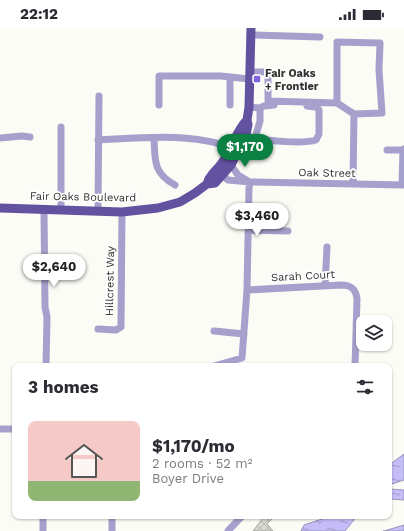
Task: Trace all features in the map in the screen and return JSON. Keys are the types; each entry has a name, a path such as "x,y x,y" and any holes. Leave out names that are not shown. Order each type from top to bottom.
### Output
{"main road":[{"name":"Fair Oaks Boulevard","path":"0,208 122,212 158,208 190,196 208,184 215,183 231,165 245,136 248,125 251,31"},
{"name":"Fair Oaks Boulevard","path":"208,184 208,178 220,166 230,151 240,126 247,120"},
{"path":"222,176 225,166 229,160 230,151"}],"street":[{"path":"251,31 320,37"},
{"path":"159,105 159,76 230,77 268,72 268,101 337,102 354,114 382,113 379,70 380,43 337,42 337,102"},
{"path":"230,77 230,104"},
{"path":"98,211 99,96"},
{"path":"245,136 269,140 313,141 316,140 318,134 319,110 316,107 273,105 260,108 249,107"},
{"path":"255,138 260,121 260,108"},
{"path":"353,184 354,114"},
{"path":"61,127 61,209"},
{"path":"0,138 22,136 30,137"},
{"path":"98,140 154,138 201,139 220,144 230,151"},
{"path":"154,138 155,162 157,167 166,181 174,185"},
{"path":"388,150 403,150 403,185"},
{"path":"224,363 242,358 247,290 250,182 238,175 231,165"},
{"name":"Oak Street","path":"222,176 228,180 250,182 403,185"},
{"path":"44,209 45,307 48,317 46,363"},
{"name":"Hillcrest Way","path":"98,329 116,330 121,327 122,212"},
{"path":"248,230 288,231"},
{"path":"326,286 327,247"},
{"name":"Sarah Court","path":"247,290 348,285 353,288 356,292 357,309 355,363"},
{"path":"214,331 244,334"},
{"path":"0,429 12,429"},
{"path":"43,519 43,531"},
{"path":"112,519 112,531"},
{"path":"228,531 239,519"}],"water":[{"path":"404,454 404,480 392,484 392,463"},
{"path":"392,489 404,490 404,500 392,499"},
{"path":"322,519 355,519 345,531 301,531 304,525"},
{"path":"404,525 404,531 384,531"}],"building":[{"path":"262,519 272,519 267,524 273,531 253,531"}],"place":[{"name":"Fair Oaks + Frontier","path":"257,79"}]}
